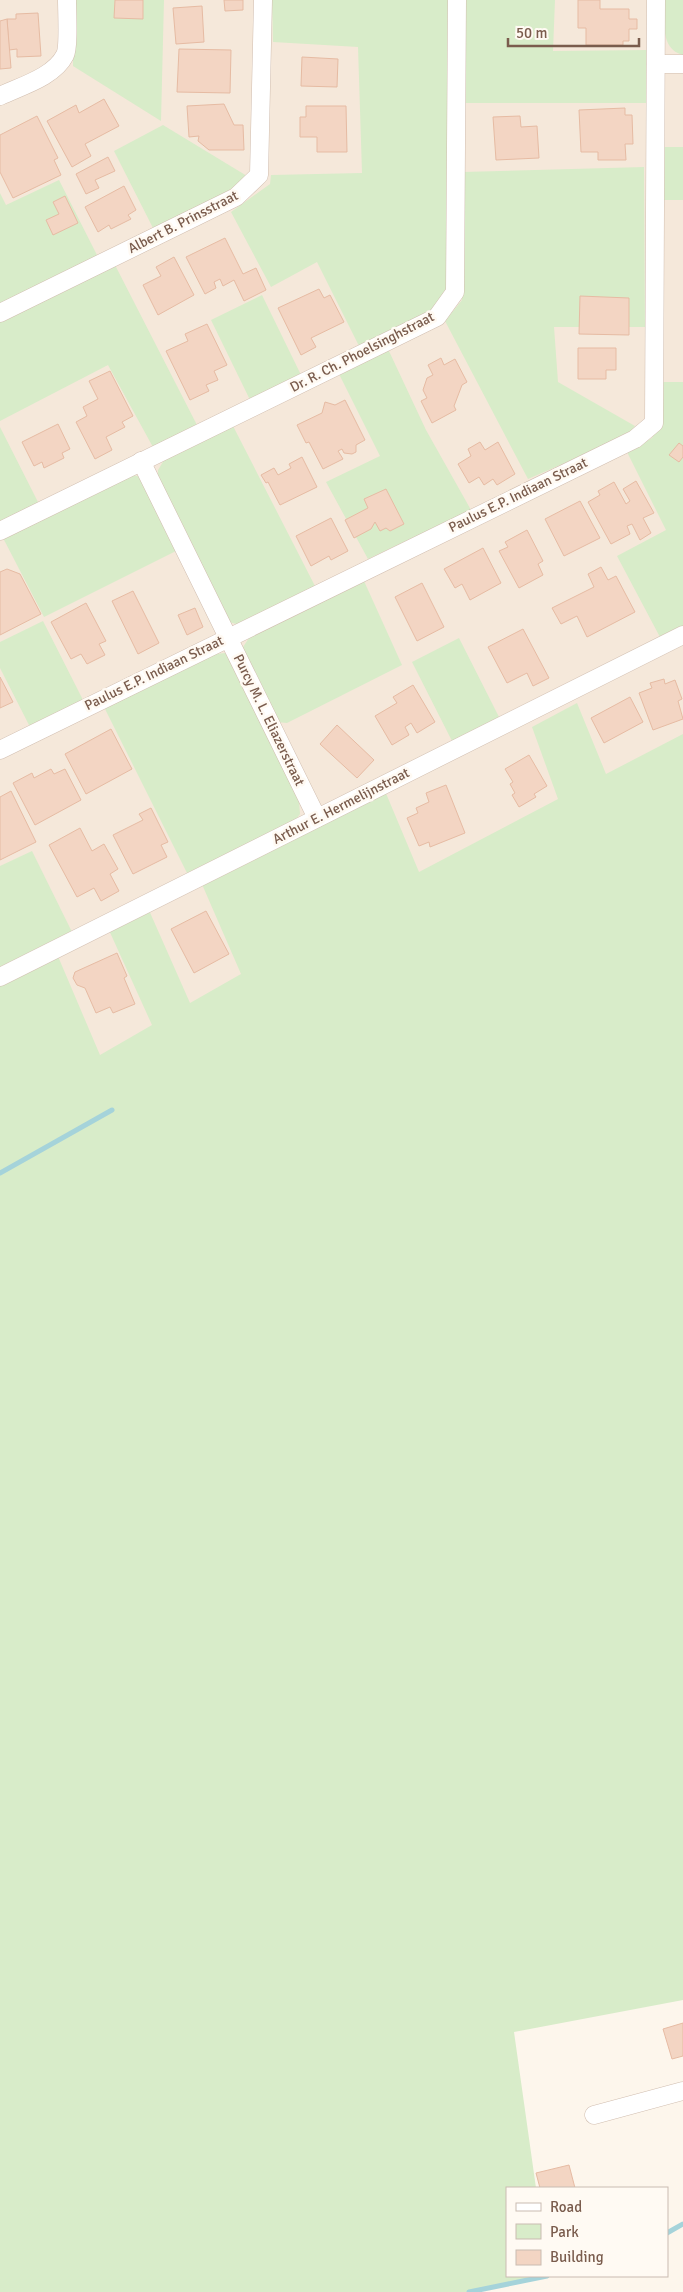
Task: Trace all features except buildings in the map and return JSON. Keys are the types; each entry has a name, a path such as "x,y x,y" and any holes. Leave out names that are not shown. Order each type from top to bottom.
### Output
{"street":[{"path":"0,96 37,79 53,69 66,54 67,0"},
{"name":"Albert B. Prinsstraat","path":"0,314 236,197 259,175 263,0"},
{"name":"Dr. R. Ch. Phoelsinghstraat","path":"0,531 436,317 455,292 457,0"},
{"name":"Paulus E.P. Indiaan Straat","path":"0,750 634,439 654,423 656,0"},
{"path":"656,64 683,64"},
{"name":"Purcy M. L. Eliazerstraat","path":"141,461 317,818"},
{"name":"Arthur E. Hermelijnstraat","path":"0,977 683,635"},
{"path":"594,2115 683,2091"}],"shaded area":[{"path":"0,0 683,0 683,743 0,1167"}],"green space":[{"path":"73,0 164,0 161,121 73,66"},
{"path":"272,0 452,0 447,295 426,316 359,346 317,262 271,287 231,212 270,184 271,175 362,173 358,47 273,42"},
{"path":"464,0 555,0 553,51 647,50 647,103 464,103"},
{"path":"664,0 683,0 683,55 675,52 667,40 664,24"},
{"path":"163,125 247,176 241,186 154,230 114,151"},
{"path":"662,147 683,147 683,200 661,200"},
{"path":"644,167 645,327 554,327 558,382 635,426 627,436 528,479 445,321 462,300 462,172"},
{"path":"59,180 98,257 0,304 0,193 6,205"},
{"path":"115,265 198,427 154,449 108,365 0,421 0,321"},
{"path":"262,295 302,377 251,402 211,320"},
{"path":"388,349 426,430 471,510 368,559 326,482 380,456 339,374"},
{"path":"660,382 683,382 683,628 661,639 617,556 666,530 627,452 652,438 660,422"},
{"path":"232,424 315,586 240,625 229,622 158,482 158,470 169,452"},
{"path":"0,427 39,504 0,524"},
{"path":"133,475 141,477 180,549 44,617 2,536"},
{"path":"364,581 402,665 287,723 277,722 244,657 243,647 249,638"},
{"path":"43,621 83,700 30,727 0,668 0,642"},
{"path":"459,638 499,717 452,741 412,662"},
{"path":"225,653 232,660 299,801 300,814 295,821 187,873 104,707 216,654"},
{"path":"577,703 606,774 683,734 683,2000 514,2032 536,2187 506,2187 506,2277 542,2277 469,2292 0,2292 0,983 57,954 100,1055 152,1025 108,928 148,908 190,1003 241,974 201,882 385,791 419,872 558,799 532,727"},
{"path":"32,851 72,932 0,968 0,866"}],"waterway":[{"path":"0,1173 112,1110"},
{"path":"668,2232 683,2224"},
{"path":"469,2292 542,2277"}]}
